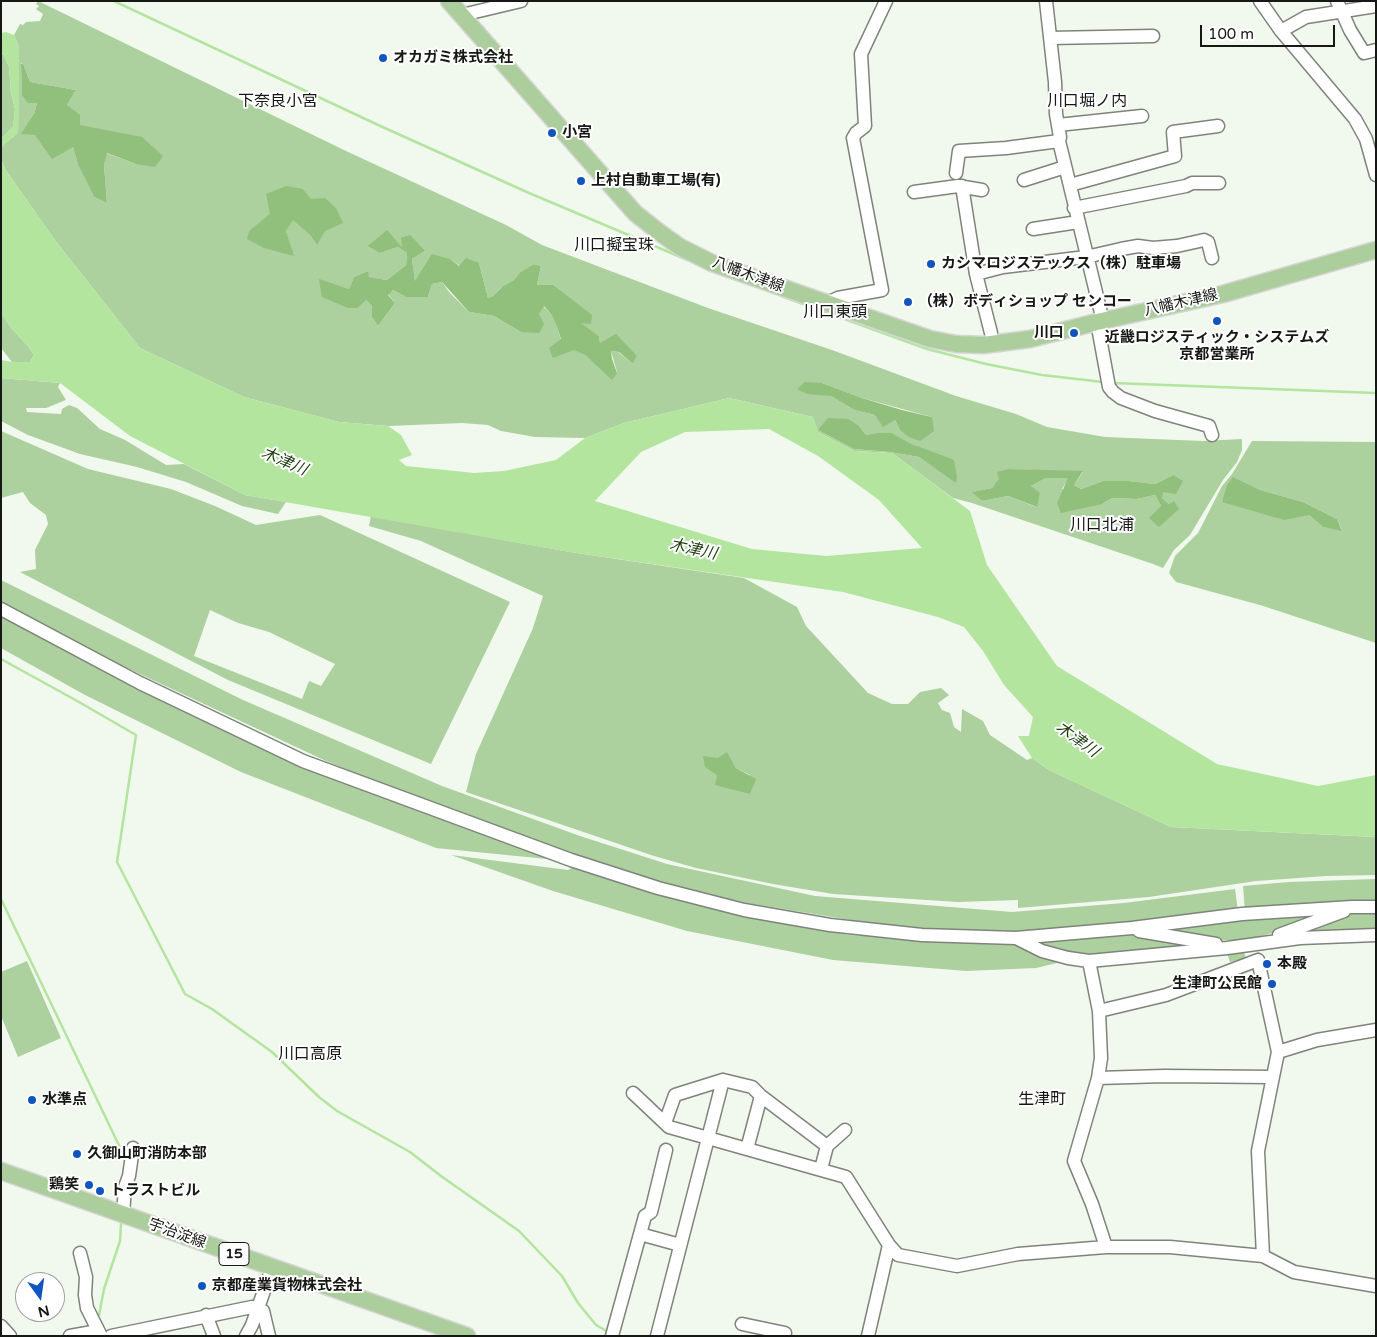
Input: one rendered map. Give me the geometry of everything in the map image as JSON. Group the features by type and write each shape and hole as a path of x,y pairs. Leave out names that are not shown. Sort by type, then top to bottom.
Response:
{"main road":[{"name":"八幡木津線","path":"449,1 635,213 680,246 712,262 930,339 956,344 984,346 1030,339 1100,321 1223,294 1376,250"},
{"name":"宇治淀線","path":"1,1172 466,1336"}],"street":[{"path":"462,15 521,1"},
{"path":"827,304 838,298 882,290 853,138 865,126 861,54 886,1"},
{"path":"1046,1 1059,141 1100,321 1109,387 1121,398 1155,411 1208,426 1212,435"},
{"path":"1260,1 1281,31 1355,119 1374,156 1376,175"},
{"path":"1281,31 1306,17 1339,6 1376,6"},
{"path":"1339,6 1364,52 1376,50"},
{"path":"1050,38 1153,36"},
{"path":"1058,125 1142,116"},
{"path":"1070,185 1176,156 1173,132 1218,126"},
{"path":"956,173 960,151 1006,148 1059,141"},
{"path":"951,150 960,186 976,274 991,333"},
{"path":"1024,180 1065,167"},
{"path":"1074,208 1186,186 1192,183 1219,183"},
{"path":"914,192 960,186 982,190"},
{"path":"1033,229 1078,222"},
{"path":"976,274 1003,267 1086,257 1138,246 1153,248 1177,246 1204,240 1208,242 1212,258"},
{"path":"1,610 140,683 303,761 588,866 658,888 744,910 830,925 922,935 1016,938 1132,928 1242,914 1376,907"},
{"path":"1132,928 1140,932 1214,944 1231,942 1245,945 1351,910 1352,907"},
{"path":"1016,938 1042,951 1089,961 1145,957 1322,936 1376,935"},
{"path":"1245,945 1248,957 1258,960"},
{"path":"1099,1011 1166,995 1258,960"},
{"path":"1258,960 1278,1052 1258,1151 1263,1256"},
{"path":"1089,961 1099,1011 1101,1058 1098,1078 1074,1161 1092,1204 1106,1247"},
{"path":"1278,1052 1317,1040 1376,1030"},
{"path":"1098,1078 1164,1076 1273,1077"},
{"path":"657,1336 723,1080"},
{"path":"664,1123 676,1095 723,1080 752,1087 761,1096 827,1146"},
{"path":"633,1093 669,1128 846,1176 889,1245 898,1255 957,1266 1018,1254 1106,1247 1170,1247 1263,1256 1294,1272 1376,1286"},
{"path":"747,1149 761,1096"},
{"path":"821,1170 827,1146 845,1130"},
{"path":"123,1214 125,1187 129,1176 133,1148"},
{"path":"616,1334 640,1234 645,1216 651,1212 666,1150"},
{"path":"640,1234 680,1244"},
{"path":"868,1336 889,1245"},
{"path":"70,1336 100,1334 87,1308 85,1295 86,1278 80,1253"},
{"path":"246,1336 272,1268"},
{"path":"111,1336 252,1307 263,1311 269,1336"},
{"path":"206,1315 214,1336"},
{"path":"742,1324 762,1332 785,1334"},
{"path":"1,1326 10,1336"}],"shaded area":[{"path":"38,1 346,151 506,225 542,245 708,308 832,350 956,396 1016,414 1047,427 1105,437 1203,441 1242,439 1242,450 1237,462 1223,480 1190,535 1174,550 1163,568 953,498 892,453 854,451 818,432 813,417 729,398 624,423 585,438 535,437 501,431 488,425 462,423 388,426 339,422 244,397 140,348 54,239 5,169 1,159 1,149 4,144 18,133 19,47 14,35 20,24 40,21 43,14 36,9 39,6 36,4","holes":["21,63 23,63 30,82 76,90 67,105 79,125 136,164 106,153 104,165 107,203 94,197 78,165 73,147 35,135 34,114 37,103 22,95","303,189 311,200 317,245 310,235 293,219 286,231 293,256 261,222","387,231 403,248 425,251 412,259 415,282 450,259 460,266 479,263 488,298 514,280 520,272 534,264 541,266 537,285 579,322 599,336 600,344 637,356 633,364 618,352 611,351 617,372 612,379 585,355 561,340 551,314 543,306 539,314 521,332 494,316 469,312 442,282 432,284 428,297 406,297 393,290 388,294 395,303 378,326 372,317 372,306 366,300 319,280 349,289 354,277 368,271 368,277 387,280 406,265 407,253 398,247 380,253","822,383 862,398 932,417 900,430 895,420 854,410 831,396","859,426 866,435 892,433 931,452 956,482 919,457 854,449 818,430","1009,469 1083,472 1074,485 1081,489 1103,481 1155,484 1173,475 1162,492 1162,498 1169,504 1161,506 1155,495 1137,499 1112,498 1102,504 1062,489 1069,478 1046,478 1031,486 1036,507 1008,496 982,501 973,492 992,488"]},
{"path":"1,54 4,55 9,67 11,93 15,109 13,127 1,139"},
{"path":"23,63 30,82 76,90 67,105 80,115 80,125 142,137 163,156 155,167 136,164 107,153 104,165 107,203 94,197 78,165 73,147 52,159 35,135 21,134 34,114 37,103 28,103 22,95 21,64"},
{"path":"286,186 303,189 311,199 325,198 336,208 343,223 325,231 317,245 310,235 293,220 286,231 294,256 264,248 247,239 249,231 270,214 266,194"},
{"path":"387,230 402,247 401,238 410,235 425,251 412,259 415,281 432,254 450,259 459,266 466,258 479,263 488,298 514,280 520,272 534,264 541,266 537,285 553,285 592,315 591,324 581,323 599,336 600,343 616,334 637,356 633,364 619,352 611,351 617,373 612,380 585,355 574,350 553,358 549,348 561,339 551,314 544,306 539,314 544,324 539,333 521,332 494,316 469,312 442,282 432,284 428,297 406,297 393,290 388,295 395,303 378,326 372,317 372,306 366,300 357,308 348,308 322,297 319,279 349,289 354,277 368,271 369,277 387,280 406,265 407,253 398,247 380,253 368,246"},
{"path":"1,313 34,355 30,362 12,362 1,348"},
{"path":"1,378 60,383 58,387 66,400 46,408 26,408 27,412 61,414 62,409 69,405 77,408 100,429 125,440 166,465 184,464 245,495 286,502 278,514 242,506 186,482 137,467 80,454 28,435 1,421"},
{"path":"805,382 822,383 862,398 932,417 934,431 920,441 909,437 900,430 895,420 883,427 875,415 854,410 831,396 807,394 797,389"},
{"path":"828,418 848,419 859,426 866,435 892,433 912,444 954,460 957,477 956,483 919,457 854,449 818,430"},
{"path":"1,431 88,469 171,489 215,506 256,525 320,515 510,602 431,764 228,680 20,572 36,569 35,550 48,524 46,515 30,503 23,492 1,498","holes":["210,610 238,623 269,632 335,664 321,686 309,681 302,699 194,656"]},
{"path":"1252,441 1376,442 1376,643 1260,605 1176,582 1169,573 1175,556 1198,533 1222,486 1232,474","holes":["1234,477 1260,490 1303,502 1337,519 1342,530 1323,527 1309,515"]},
{"path":"1009,469 1083,471 1074,485 1081,489 1103,481 1155,484 1173,475 1183,481 1176,494 1163,492 1162,498 1169,504 1174,501 1179,509 1159,527 1149,518 1161,506 1155,495 1137,499 1112,498 1102,504 1061,513 1057,503 1068,478 1046,478 1031,486 1040,493 1037,507 1008,496 982,501 972,492 992,488 999,479 997,472"},
{"path":"1233,477 1260,490 1303,502 1337,519 1342,531 1323,527 1309,515 1284,520 1222,502 1227,485"},
{"path":"371,516 570,552 744,578 797,607 806,626 868,693 892,704 908,704 920,692 941,688 949,695 938,703 942,710 950,713 954,727 961,732 962,709 983,721 990,735 1027,760 1032,758 1049,770 1171,827 1376,837 1376,875 1256,881 1149,897 1018,908 1018,900 958,902 833,894 696,868 654,856 466,792 476,754 533,628 543,596 421,541 369,526","holes":["727,753 736,768 750,775 716,785 717,775"]},
{"path":"1,580 243,700 442,786 580,836 667,864 815,896 1012,912 1124,903 1235,889 1238,911 1129,925 1016,931 917,931 741,902 664,884 575,857 436,807 326,761 48,631 1,607"},
{"path":"1,615 303,767 557,860 436,848 241,772 85,695 1,648"},
{"path":"727,752 736,768 756,779 750,794 715,785 717,775 705,767 703,756 718,758"},
{"path":"451,855 568,870 577,865 741,914 849,935 1015,943 1065,961 1036,968 966,971 833,960 687,931 553,891"},
{"path":"1376,879 1376,904 1245,912 1243,886 1289,882"},
{"path":"1359,910 1376,911 1376,932 1282,937"},
{"path":"1334,911 1249,940 1221,940 1143,931 1239,919"},
{"path":"1132,935 1211,947 1089,958 1072,955 1028,940"},
{"path":"1243,949 1246,958 1230,962 1226,950"},
{"path":"27,961 61,1038 18,1057 1,1016 1,972"}],"water":[{"path":"6,32 14,35 19,47 18,133 4,144 1,149 1,139 13,127 15,109 11,93 9,67 4,55 1,54 1,33"},
{"name":"木津川","path":"1,159 5,169 54,239 140,348 244,397 339,422 388,426 401,435 412,455 399,460 406,466 474,473 504,471 556,460 585,438 624,423 729,398 813,417 818,432 854,451 892,453 970,511 987,565 1057,666 1217,764 1318,786 1376,775 1376,837 1171,827 1049,770 1032,758 1018,736 1029,736 1033,717 1004,685 983,651 964,627 938,617 843,592 570,552 245,495 130,436 60,383 1,378 1,360 30,362 34,355 1,313","holes":["769,429 818,456 879,500 922,548 826,556 752,549 595,501 641,452 685,432"]}],"waterway":[{"path":"114,1 376,124 529,193 690,261"},
{"path":"781,296 927,349 986,364 1042,375 1103,382"},
{"path":"1113,383 1376,393"},
{"path":"1,659 136,735 117,862 185,994 212,1009 272,1052 319,1097 337,1111 410,1152 519,1231 562,1276 578,1303 596,1325 610,1333"},
{"path":"1,899 126,1160"},
{"path":"99,1315 104,1289 120,1241 121,1224"}],"place":[{"name":"オカガミ株式会社","path":"383,58"},
{"name":"小宮","path":"552,133"},
{"name":"上村自動車工場(有)","path":"581,181"},
{"name":"カシマロジステックス（株）駐車場","path":"931,264"},
{"name":"（株）ボディショップ センコー","path":"908,302"},
{"name":"近畿ロジスティック・システムズ 京都営業所","path":"1217,321"},
{"name":"川口","path":"1074,333"},
{"name":"本殿","path":"1267,964"},
{"name":"生津町公民館","path":"1272,984"},
{"name":"水準点","path":"32,1100"},
{"name":"久御山町消防本部","path":"77,1154"},
{"name":"鶏笑","path":"89,1185"},
{"name":"トラストビル","path":"100,1191"},
{"name":"京都産業貨物株式会社","path":"202,1286"}],"district":[{"name":"下奈良小宮","path":"278,102"},
{"name":"川口堀ノ内","path":"1087,102"},
{"name":"川口擬宝珠","path":"614,246"},
{"name":"川口東頭","path":"835,313"},
{"name":"川口北浦","path":"1102,526"},
{"name":"川口高原","path":"310,1055"},
{"name":"生津町","path":"1042,1100"}]}
